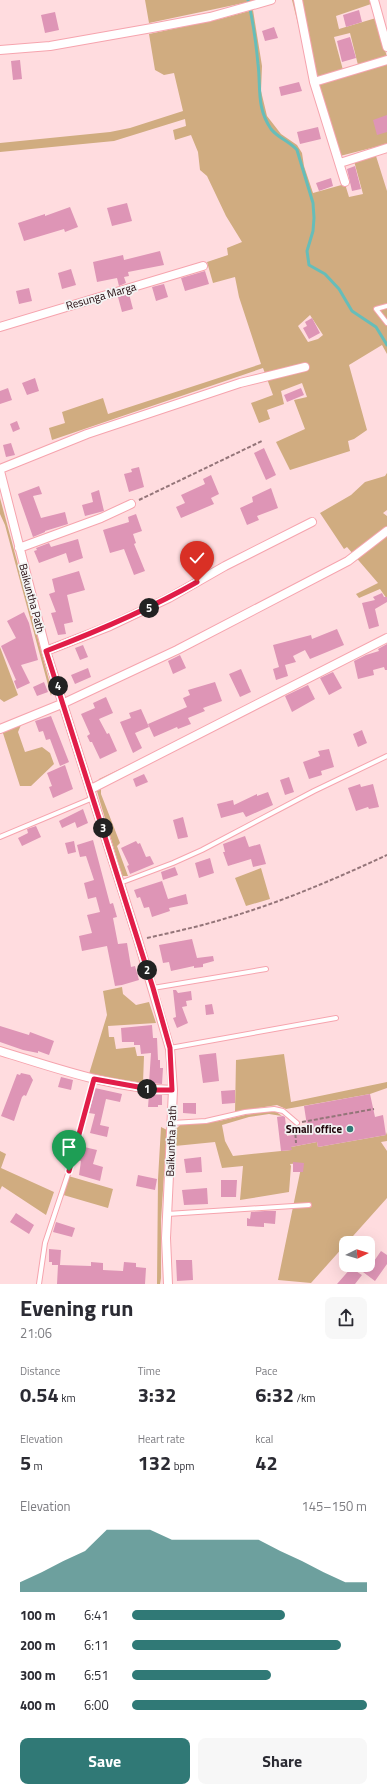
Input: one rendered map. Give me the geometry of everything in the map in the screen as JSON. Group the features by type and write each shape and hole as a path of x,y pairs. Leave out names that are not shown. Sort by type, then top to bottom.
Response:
{"street":[{"path":"0,50 50,46 210,17 271,0"},
{"path":"298,0 314,82 345,182"},
{"path":"374,0 384,27 387,47"},
{"path":"314,82 387,60"},
{"path":"340,163 387,148"},
{"name":"Resunga Marga","path":"0,328 203,266"},
{"path":"0,470 87,434 233,385 305,367"},
{"name":"Baikuntha Path","path":"0,470 2,490 46,651 94,798 170,1048 172,1123 166,1238 168,1284"},
{"path":"19,548 101,518 131,504"},
{"path":"46,651 110,626 169,598 225,566 312,522"},
{"path":"0,729 64,703 177,650 348,561 387,531"},
{"path":"91,789 387,638"},
{"path":"0,1052 94,1079 155,1090 172,1090"}],"lane":[{"path":"387,306 376,309 387,324"},
{"path":"120,883 202,850 314,790 387,756"},
{"path":"0,837 94,798"},
{"path":"153,988 266,969"},
{"path":"170,1048 336,1018"},
{"path":"39,1284 45,1243 69,1171 94,1079"},
{"path":"172,1123 206,1121 245,1112 274,1109 283,1111 296,1123"},
{"path":"168,1214 309,1205"}],"path":[{"path":"131,504 262,441"},
{"path":"138,940 227,918 271,904 329,882 387,855"},
{"path":"296,1143 294,1131 296,1123 374,1109"}],"shaded area":[{"path":"145,0 253,0 253,1 149,23"},
{"path":"292,0 370,0 371,4 336,16 339,29 376,18 387,57 358,65 350,33 334,37 343,70 315,76 310,72"},
{"path":"253,10 262,66 261,91 267,116 281,134 297,145 302,153 304,166 313,193 345,184 349,197 363,194 354,161 376,156 387,191 387,354 382,345 349,365 367,430 354,439 348,441 350,451 290,470 276,442 305,429 294,400 307,397 302,383 281,391 284,404 267,410 270,419 259,423 251,403 273,395 263,368 52,440 49,428 65,423 62,412 103,398 108,414 261,364 239,297 235,277 213,283 207,262 228,255 227,248 242,242 226,216 207,176 200,170 198,152 191,135 175,140 173,130 186,126 185,119 114,141 0,152 0,143 110,132 130,128 183,111 174,73 164,75 155,70 149,34 220,19","holes":["310,315 323,335 318,339 308,342 298,326"]},
{"path":"387,64 387,144 340,156 318,84"},
{"path":"387,473 387,510 383,513 387,516 387,599 380,589 359,598 356,594 378,583 347,547 344,549 320,513 351,495 365,482 385,476"},
{"path":"0,498 52,691 51,696 5,525 0,514"},
{"path":"0,647 18,695 4,702 0,699"},
{"path":"20,720 21,725 18,732 25,752 42,747 50,753 54,764 31,786 20,786 1,727"},
{"path":"141,759 101,786 101,794 120,843 117,846 128,876 122,876 96,788 99,779"},
{"path":"261,868 270,899 246,906 235,878"},
{"path":"122,987 123,994 136,1005 149,1002 156,1023 108,1026 109,1037 114,1037 116,1049 135,1047 137,1056 144,1056 143,1083 89,1074 107,1015 103,991"},
{"path":"284,1054 291,1102 387,1082 387,1088 370,1094 286,1109 277,1105 235,1112 236,1060"},
{"path":"275,1111 282,1116 269,1114 249,1117 222,1125 225,1141 233,1156 291,1150 291,1147 317,1142 318,1147 386,1135 387,1132 387,1141 381,1142 387,1151 387,1198 353,1236 339,1236 339,1252 311,1283 278,1280 302,1163 290,1164 289,1192 240,1200 243,1166 222,1168 215,1142 175,1146 175,1130 180,1125 219,1121 245,1115"},
{"path":"161,1127 167,1130 161,1220 161,1278 160,1284 157,1284 158,1179"},
{"path":"0,1151 6,1154 1,1168 54,1192 46,1215 2,1186 0,1190"},
{"path":"65,1175 113,1189 108,1208 60,1194"}],"building":[{"path":"359,10 362,22 346,27 343,15"},
{"path":"55,12 59,30 45,33 41,15"},
{"path":"274,27 278,38 265,41 262,31"},
{"path":"350,37 356,58 342,62 337,41"},
{"path":"20,60 22,79 13,80 11,61"},
{"path":"299,82 302,91 281,96 279,87"},
{"path":"387,115 387,132 377,135 373,120"},
{"path":"318,127 321,139 300,144 297,132"},
{"path":"355,166 361,189 352,191 347,169"},
{"path":"331,178 333,186 319,191 316,183"},
{"path":"127,203 132,221 112,226 107,208"},
{"path":"70,207 78,227 65,232 64,229 24,241 18,223 45,214 45,216"},
{"path":"160,251 164,265 128,272 129,276 124,277 126,283 119,286 117,278 97,282 93,262 123,255 124,260"},
{"path":"71,269 76,285 62,289 58,273"},
{"path":"205,271 209,284 185,291 181,278"},
{"path":"164,284 168,297 156,301 152,287"},
{"path":"29,288 32,301 19,304 16,291"},
{"path":"129,294 133,309 122,312 118,297"},
{"path":"312,318 320,333 309,339 303,328 307,326 305,322"},
{"path":"35,378 39,391 27,395 22,383"},
{"path":"8,388 12,400 0,404 0,391"},
{"path":"301,388 304,395 287,402 284,395"},
{"path":"17,421 20,429 13,432 10,424"},
{"path":"11,443 15,455 6,457 3,445"},
{"path":"264,448 276,475 266,480 254,453"},
{"path":"139,467 144,487 129,492 124,474 132,472 131,469"},
{"path":"211,475 219,494 211,498 214,504 181,518 176,507 185,503 181,495 205,484 203,479"},
{"path":"39,486 42,494 33,496 41,518 65,512 68,524 45,531 33,537 18,494"},
{"path":"271,488 278,508 257,516 259,520 247,525 240,508 253,502 252,497"},
{"path":"99,490 104,511 85,516 82,505 93,502 91,493"},
{"path":"136,514 142,531 133,534 136,543 134,544 145,571 134,575 124,549 110,553 103,530 129,522 128,517"},
{"path":"78,539 83,558 69,563 66,553 39,563 34,551 37,550 36,548 49,543 51,547"},
{"path":"79,571 85,590 67,595 73,622 64,624 66,634 58,635 51,613 56,612 49,594 55,592 52,579"},
{"path":"382,593 384,597 387,597 387,602 375,609 379,626 369,629 362,603 375,600 373,597"},
{"path":"24,612 29,623 38,660 21,665 30,683 17,689 14,681 16,680 1,646 16,638 7,621"},
{"path":"337,629 344,645 310,659 305,650 293,656 296,662 285,665 288,676 276,680 273,669 279,667 273,645 311,635 312,639"},
{"path":"387,644 387,670 385,670 384,667 373,670 374,675 358,679 354,661 379,651 378,649"},
{"path":"83,645 88,657 80,660 75,648"},
{"path":"180,655 186,668 173,674 168,661"},
{"path":"88,668 91,677 75,684 71,675"},
{"path":"241,669 251,692 240,697 229,674"},
{"path":"333,672 342,688 329,695 320,678"},
{"path":"44,682 48,692 37,696 33,687"},
{"path":"215,682 222,701 203,708 205,711 188,718 191,724 178,729 177,727 154,737 148,724 187,707 183,698 190,695 188,690"},
{"path":"308,685 315,699 292,712 285,696"},
{"path":"106,697 113,713 99,719 107,734 109,733 117,751 100,759 92,742 90,742 87,736 90,734 81,714 95,708 93,703"},
{"path":"141,709 149,727 135,733 142,748 133,753 120,722 131,718 129,713"},
{"path":"51,716 69,762 60,766 50,739 46,740 43,731 39,732 35,721"},
{"path":"362,730 367,743 358,747 353,734"},
{"path":"329,749 334,767 321,771 322,775 309,779 303,762 320,756 318,751"},
{"path":"65,765 73,789 53,798 49,787 52,786 47,773"},
{"path":"144,774 148,782 136,787 133,779"},
{"path":"289,777 294,792 285,795 280,780"},
{"path":"360,784 361,787 373,784 379,807 369,809 368,807 356,811 348,788"},
{"path":"268,792 273,805 246,817 243,812 221,818 217,804 233,800 234,805 257,794 257,796"},
{"path":"83,809 88,823 77,828 75,822 62,828 59,821"},
{"path":"183,817 188,837 178,839 173,820"},
{"path":"36,826 41,837 22,846 18,838 28,833 27,829"},
{"path":"245,836 249,847 260,844 266,864 253,867 251,859 228,866 223,852 225,852 223,844"},
{"path":"93,840 110,904 113,903 117,917 113,918 118,944 127,943 131,967 135,966 139,980 122,985 115,986 107,946 82,951 79,936 92,933 87,915 100,912 96,897 88,899 84,883 94,880 86,856 80,857 77,845"},
{"path":"74,841 76,852 68,854 65,843"},
{"path":"136,841 138,844 140,843 146,857 150,856 154,864 130,874 127,866 129,865 121,848"},
{"path":"210,858 214,873 199,878 195,863"},
{"path":"175,867 178,875 163,880 161,872"},
{"path":"162,881 168,899 186,894 188,904 169,908 170,911 152,917 149,907 144,908 140,897 137,898 134,890"},
{"path":"192,939 197,958 213,956 214,961 203,964 203,967 194,968 194,966 171,971 169,962 163,963 159,945"},
{"path":"173,990 176,990 178,993 191,991 192,1000 186,1001 187,1006 182,1007 188,1023 177,1028 173,1018 176,1017"},
{"path":"212,1004 214,1014 206,1015 205,1005"},
{"path":"152,1025 153,1038 157,1038 160,1068 163,1068 162,1084 149,1083 151,1053 141,1054 140,1045 134,1045 134,1042 122,1042 121,1028"},
{"path":"0,1026 29,1035 30,1032 54,1041 49,1055 38,1051 38,1053 23,1050 0,1042"},
{"path":"216,1053 219,1081 203,1083 199,1055"},
{"path":"21,1073 30,1075 33,1080 26,1096 24,1095 22,1097 14,1121 1,1116 17,1074 20,1075"},
{"path":"61,1077 73,1080 71,1090 58,1087"},
{"path":"95,1088 122,1094 120,1102 106,1099 100,1125 109,1127 107,1137 90,1133 95,1114 89,1113"},
{"path":"235,1090 235,1103 222,1104 221,1091"},
{"path":"149,1094 162,1095 162,1105 158,1105 158,1107 148,1107"},
{"path":"370,1094 375,1117 383,1115 386,1135 318,1147 317,1142 291,1147 292,1150 281,1151 277,1117 285,1117 287,1136 308,1132 304,1106"},
{"path":"183,1103 196,1103 196,1114 183,1113"},
{"path":"80,1146 97,1150 93,1164 103,1167 100,1181 79,1175 81,1161 77,1160"},
{"path":"201,1157 202,1172 186,1173 184,1159"},
{"path":"293,1162 304,1163 303,1172 293,1172"},
{"path":"138,1175 157,1179 155,1190 136,1186"},
{"path":"221,1180 237,1180 236,1197 221,1197"},
{"path":"207,1188 208,1204 184,1205 182,1190"},
{"path":"276,1211 275,1224 264,1223 264,1227 247,1226 247,1218 250,1219 251,1212"},
{"path":"16,1213 34,1225 29,1234 10,1222"},
{"path":"56,1222 75,1228 72,1237 53,1232"},
{"path":"49,1249 61,1250 60,1265 91,1266 91,1262 103,1263 103,1270 123,1271 124,1262 136,1263 136,1267 146,1268 145,1284 57,1284 58,1265 52,1265 52,1262 49,1262"},
{"path":"381,1251 387,1255 387,1264 375,1281 363,1272 375,1272 375,1260"},
{"path":"176,1260 192,1260 193,1280 177,1281"},
{"path":"348,1272 357,1272 362,1275 355,1284 337,1284"}],"waterway":[{"path":"248,0 255,40 260,97 263,113 271,129 297,150 313,203 313,231 307,251 309,265 325,274 339,289 352,311 376,327 387,345"}],"place":[{"name":"Small office","path":"350,1129"}],"route":[{"path":"69,1171 94,1079 155,1090 172,1090 172,1063 170,1048 153,988 64,703 46,651 110,626 169,598 197,582"}]}
